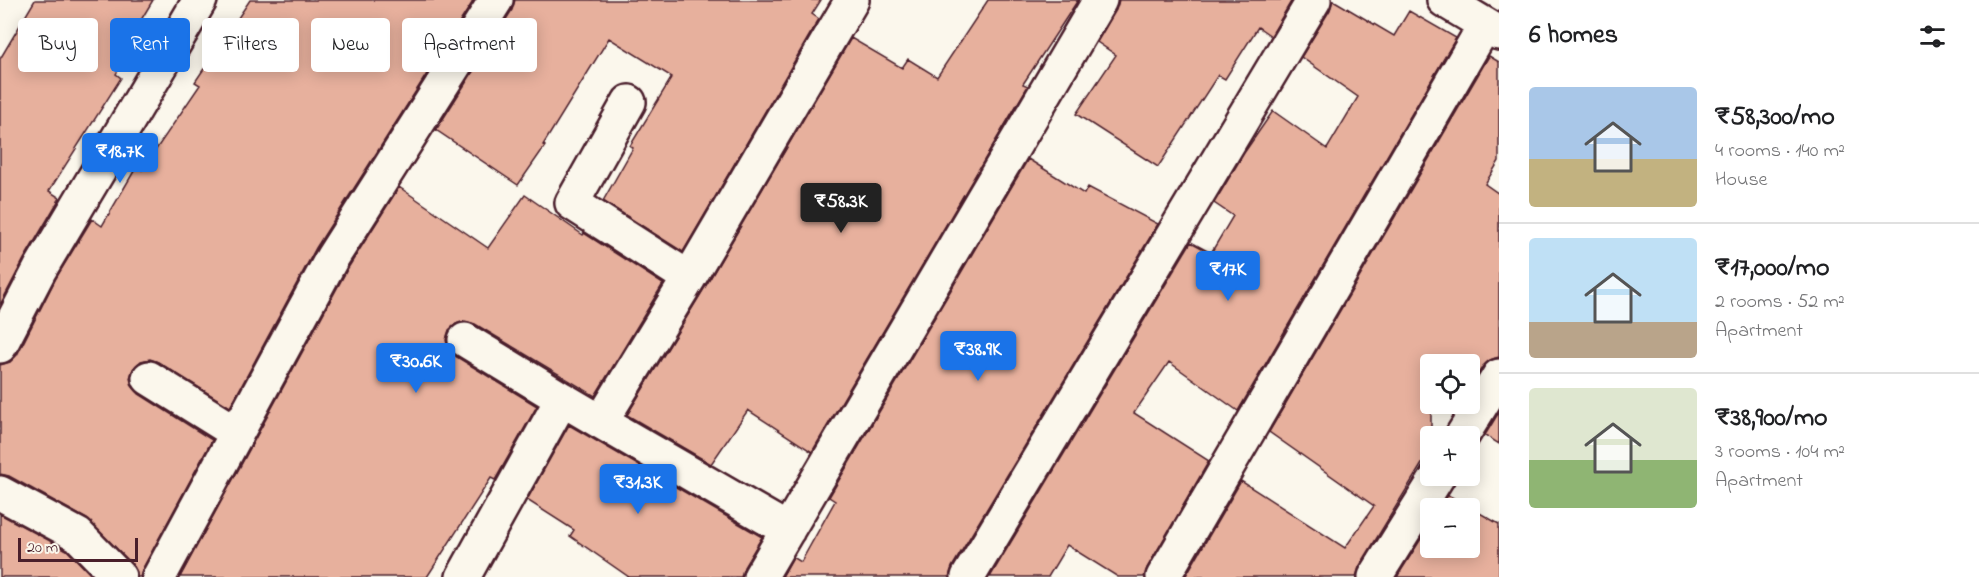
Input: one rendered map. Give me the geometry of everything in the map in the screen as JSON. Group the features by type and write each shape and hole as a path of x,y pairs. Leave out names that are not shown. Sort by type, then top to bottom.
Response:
{"street":[{"path":"0,346 40,269 200,0"},
{"path":"159,577 332,258 496,0"},
{"path":"602,422 852,0"},
{"path":"760,577 977,205 1100,0"},
{"path":"968,577 1314,0"},
{"path":"1163,577 1492,29 1444,0"},
{"path":"629,102 572,202 689,278"},
{"path":"465,340 788,530"},
{"path":"1468,426 1499,376"},
{"path":"149,378 237,433"},
{"path":"463,577 562,399"},
{"path":"1375,577 1432,486"},
{"path":"0,493 78,535 119,577"}],"building":[{"path":"35,0 153,0 142,18 110,18 110,72 117,72 116,74 121,78 49,191 60,198 0,305 0,59 18,29 18,72 98,72 98,18 24,18"},
{"path":"250,0 474,0 463,18 402,18 402,72 428,72 316,248 230,407 158,362 150,359 141,361 133,369 130,378 132,386 139,394 212,440 140,577 137,577 132,564 87,519 9,476 0,474 0,365 10,362 17,355 56,278 92,219 102,226 137,166 142,170 200,85 195,82 202,72 299,72 299,18 238,18"},
{"path":"515,0 821,0 812,14 819,19 683,252 603,201 633,148 630,146 672,77 609,38 543,145 545,146 518,185 436,130 473,72 537,72 537,18 507,18"},
{"path":"988,0 1078,0 1023,84 1028,86 812,452 748,410 711,464 627,415 851,38 902,68 908,59 937,77"},
{"path":"1119,0 1292,0 1271,36 1258,27 1225,79 1218,75 1158,167 1076,114 1116,55 1097,42 1116,10"},
{"path":"1333,0 1394,36 1409,11 1456,38 1238,411 1169,362 1134,413 1209,461 1144,577 1118,577 1067,545 1048,577 990,577 1191,242 1211,253 1233,216 1214,203 1273,111 1327,149 1358,97 1301,57 1330,10"},
{"path":"1489,56 1499,62 1499,161 1485,184 1499,194 1499,357 1490,360 1480,371 1480,354 1420,354 1420,414 1431,414 1431,426 1420,426 1420,467 1359,567 1356,577 1185,577 1241,481 1345,548 1374,506 1269,432"},
{"path":"1028,159 1084,194 1088,187 1158,224 952,567 949,577 782,577 793,557 801,562 835,501 829,497"},
{"path":"399,187 488,248 525,195 583,235 584,233 663,284 595,396 475,324 465,321 449,330 446,340 448,348 455,356 537,406 495,480 491,478 427,577 180,577 348,268"},
{"path":"1499,412 1499,444 1485,435"},
{"path":"569,425 762,537 744,567 741,577 629,577 570,536 574,530 527,500"},
{"path":"1480,513 1499,524 1499,577 1397,577 1420,540 1420,558 1480,558"},
{"path":"0,514 67,550 93,577 0,577"}]}
